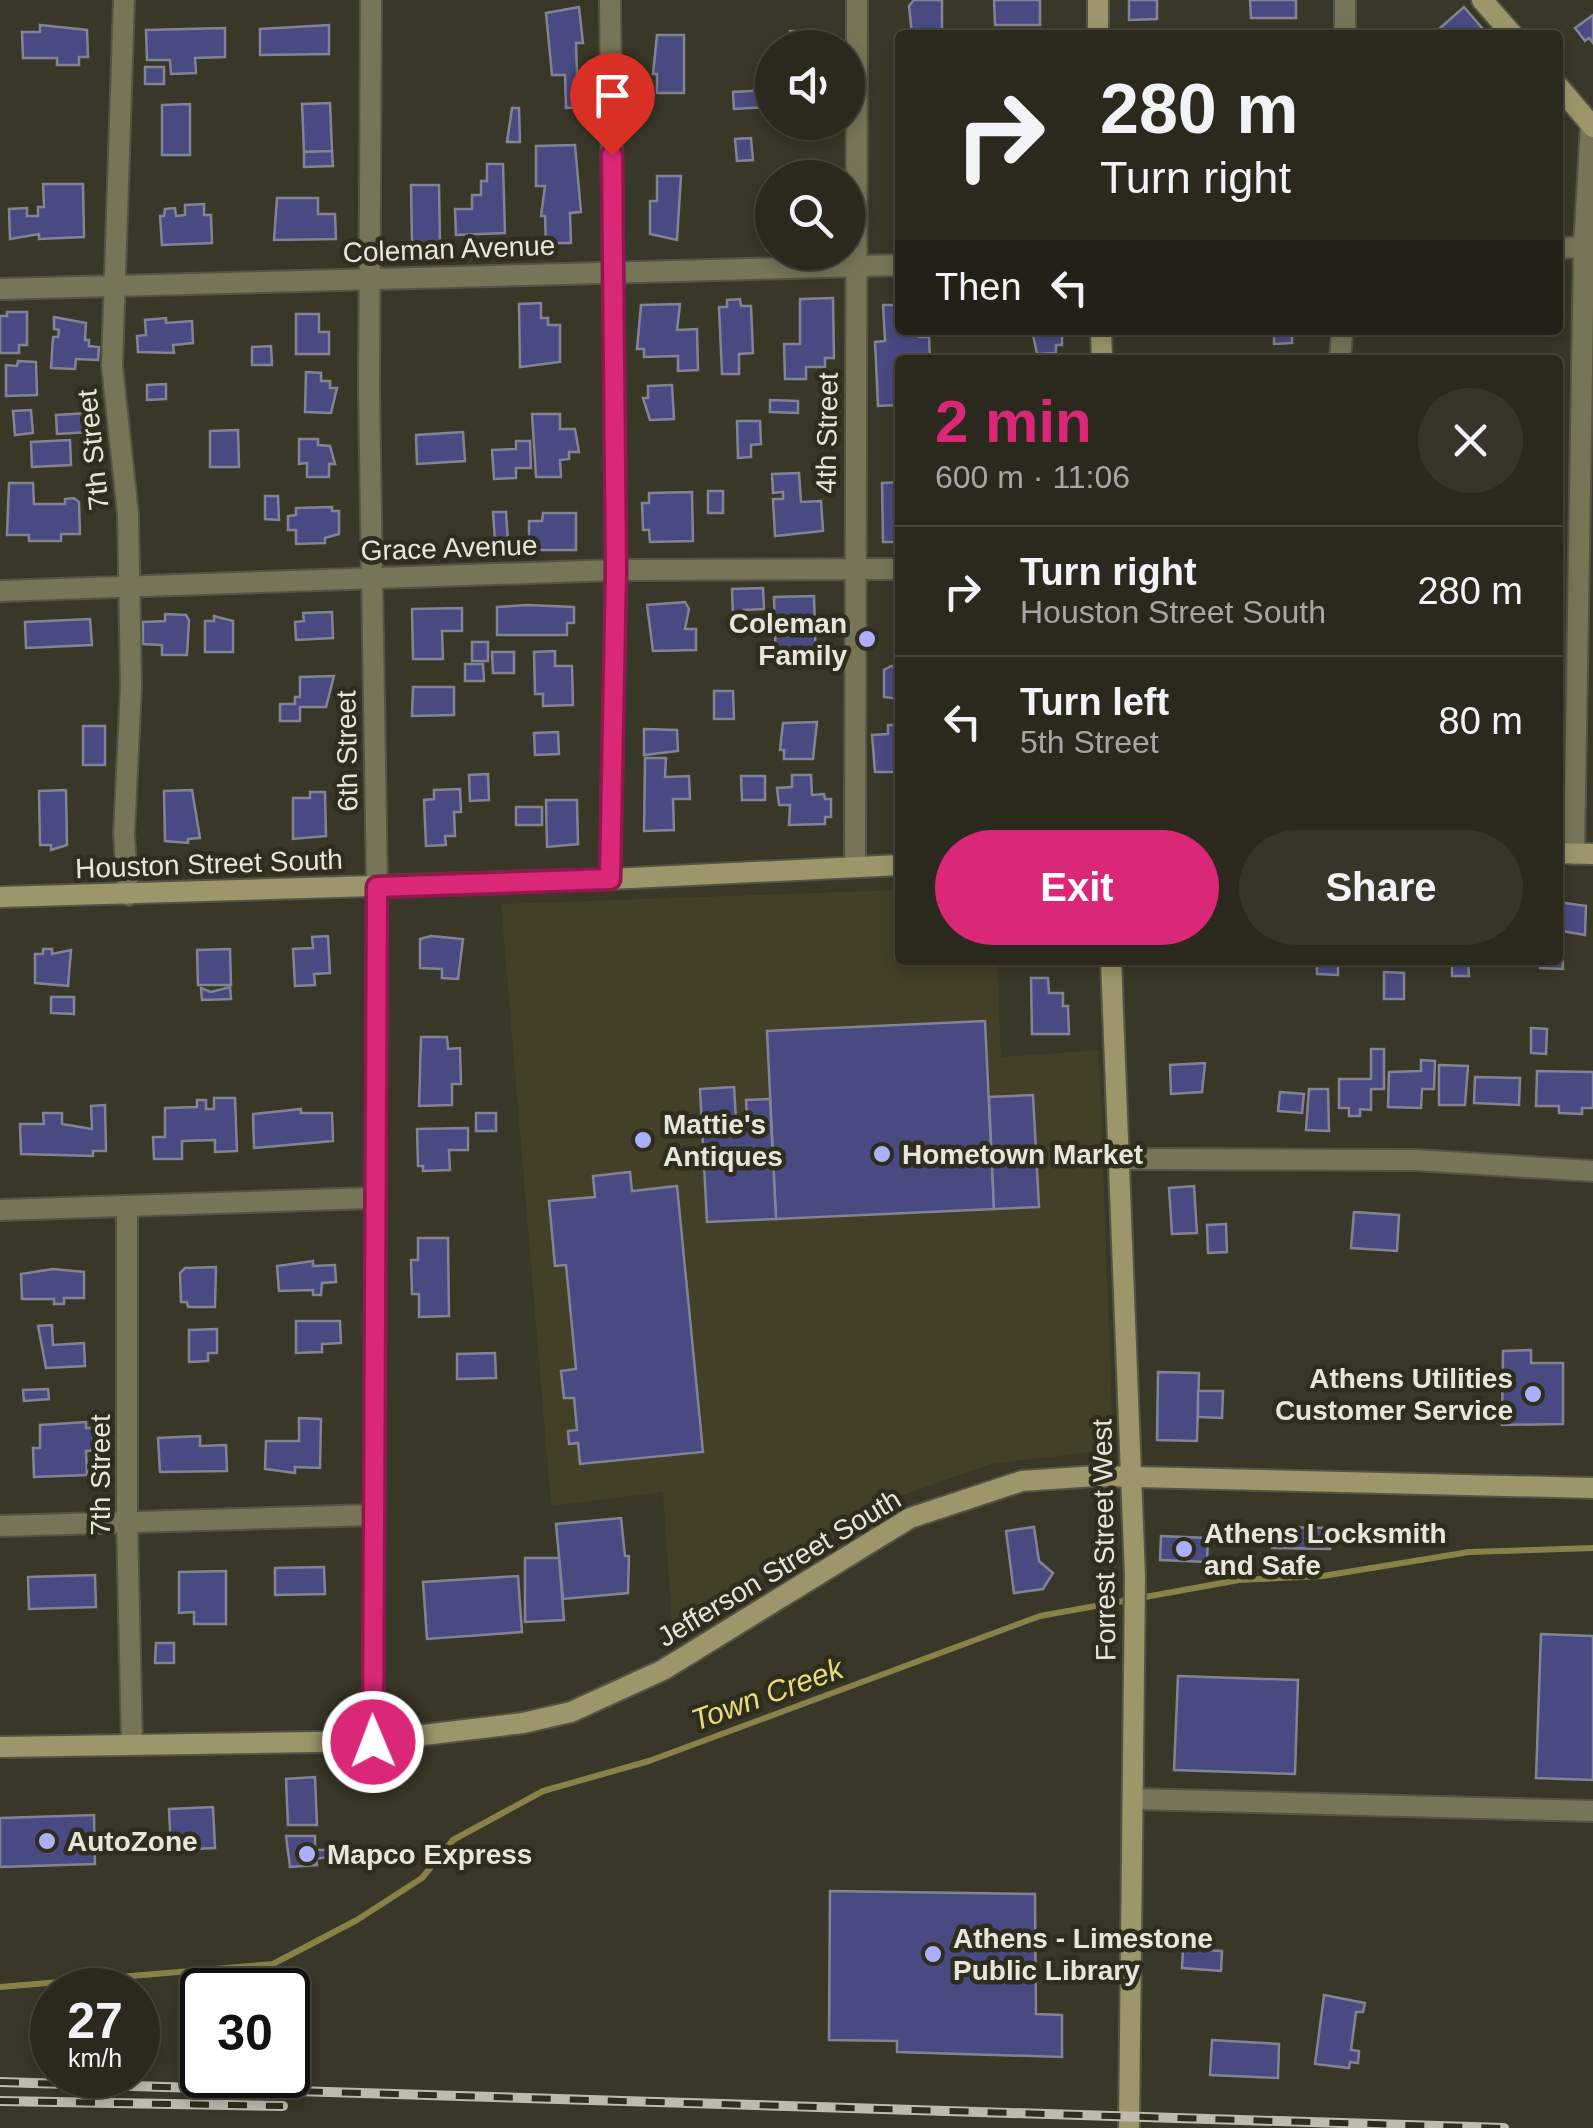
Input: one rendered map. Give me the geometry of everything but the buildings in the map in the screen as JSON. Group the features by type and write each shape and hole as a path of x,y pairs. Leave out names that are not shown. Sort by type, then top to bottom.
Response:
{"main road":[{"path":"1098,0 1098,30"},
{"path":"1482,0 1509,30"},
{"path":"1563,92 1592,126"},
{"name":"Houston Street South","path":"0,896 610,879 895,865"},
{"name":"Forrest Street West","path":"1112,965 1135,1577 1136,1799 1129,2123"},
{"name":"Jefferson Street South","path":"0,1747 373,1742 523,1723 571,1712 662,1670 910,1518 1022,1481 1132,1476 1593,1488"}],"street":[{"name":"7th Street","path":"124,0 118,286 112,366 128,514 131,687 124,834 128,895"},
{"name":"6th Street","path":"371,0 371,578 377,887 372,1198 373,1742"},
{"path":"610,0 616,570 610,879"},
{"name":"4th Street","path":"857,0 858,160"},
{"path":"1344,0 1345,30"},
{"path":"1575,854 1592,126"},
{"path":"1563,248 1588,247"},
{"name":"Coleman Avenue","path":"865,266 895,265"},
{"name":"Coleman Avenue","path":"0,289 755,269"},
{"name":"4th Street","path":"856,867 853,571 858,270"},
{"path":"1563,548 1582,548"},
{"name":"Grace Avenue","path":"0,592 616,570 895,569"},
{"path":"1120,1159 1415,1160 1593,1171"},
{"path":"0,1210 372,1198"},
{"name":"7th Street","path":"128,1206 126,1523 132,1744"},
{"path":"0,1526 373,1515"},
{"path":"1136,1799 1593,1811"}],"shaded area":[{"path":"895,890 895,965 997,965 1001,1057 1099,1050 1113,1442 1107,1450 991,1464 877,1504 673,1637 663,1492 551,1506 501,904"}],"waterway":[{"name":"Town Creek","path":"0,1987 273,1964 357,1920 422,1878 453,1840 543,1791 649,1761 1040,1616 1239,1580 1323,1576 1469,1552 1593,1548"}],"railway":[{"path":"0,2082 1504,2128"},
{"path":"0,2101 283,2106"}],"place":[{"name":"Coleman Family","path":"867,639"},
{"name":"Mattie's Antiques","path":"643,1140"},
{"name":"Hometown Market","path":"882,1154"},
{"name":"Athens Utilities Customer Service","path":"1533,1394"},
{"name":"Athens Locksmith and Safe","path":"1184,1549"},
{"name":"AutoZone","path":"47,1841"},
{"name":"Mapco Express","path":"307,1854"},
{"name":"Athens - Limestone Public Library","path":"933,1954"}],"route":[{"path":"373,1742 372,1198 377,887 610,879 616,570 612,155"}]}
